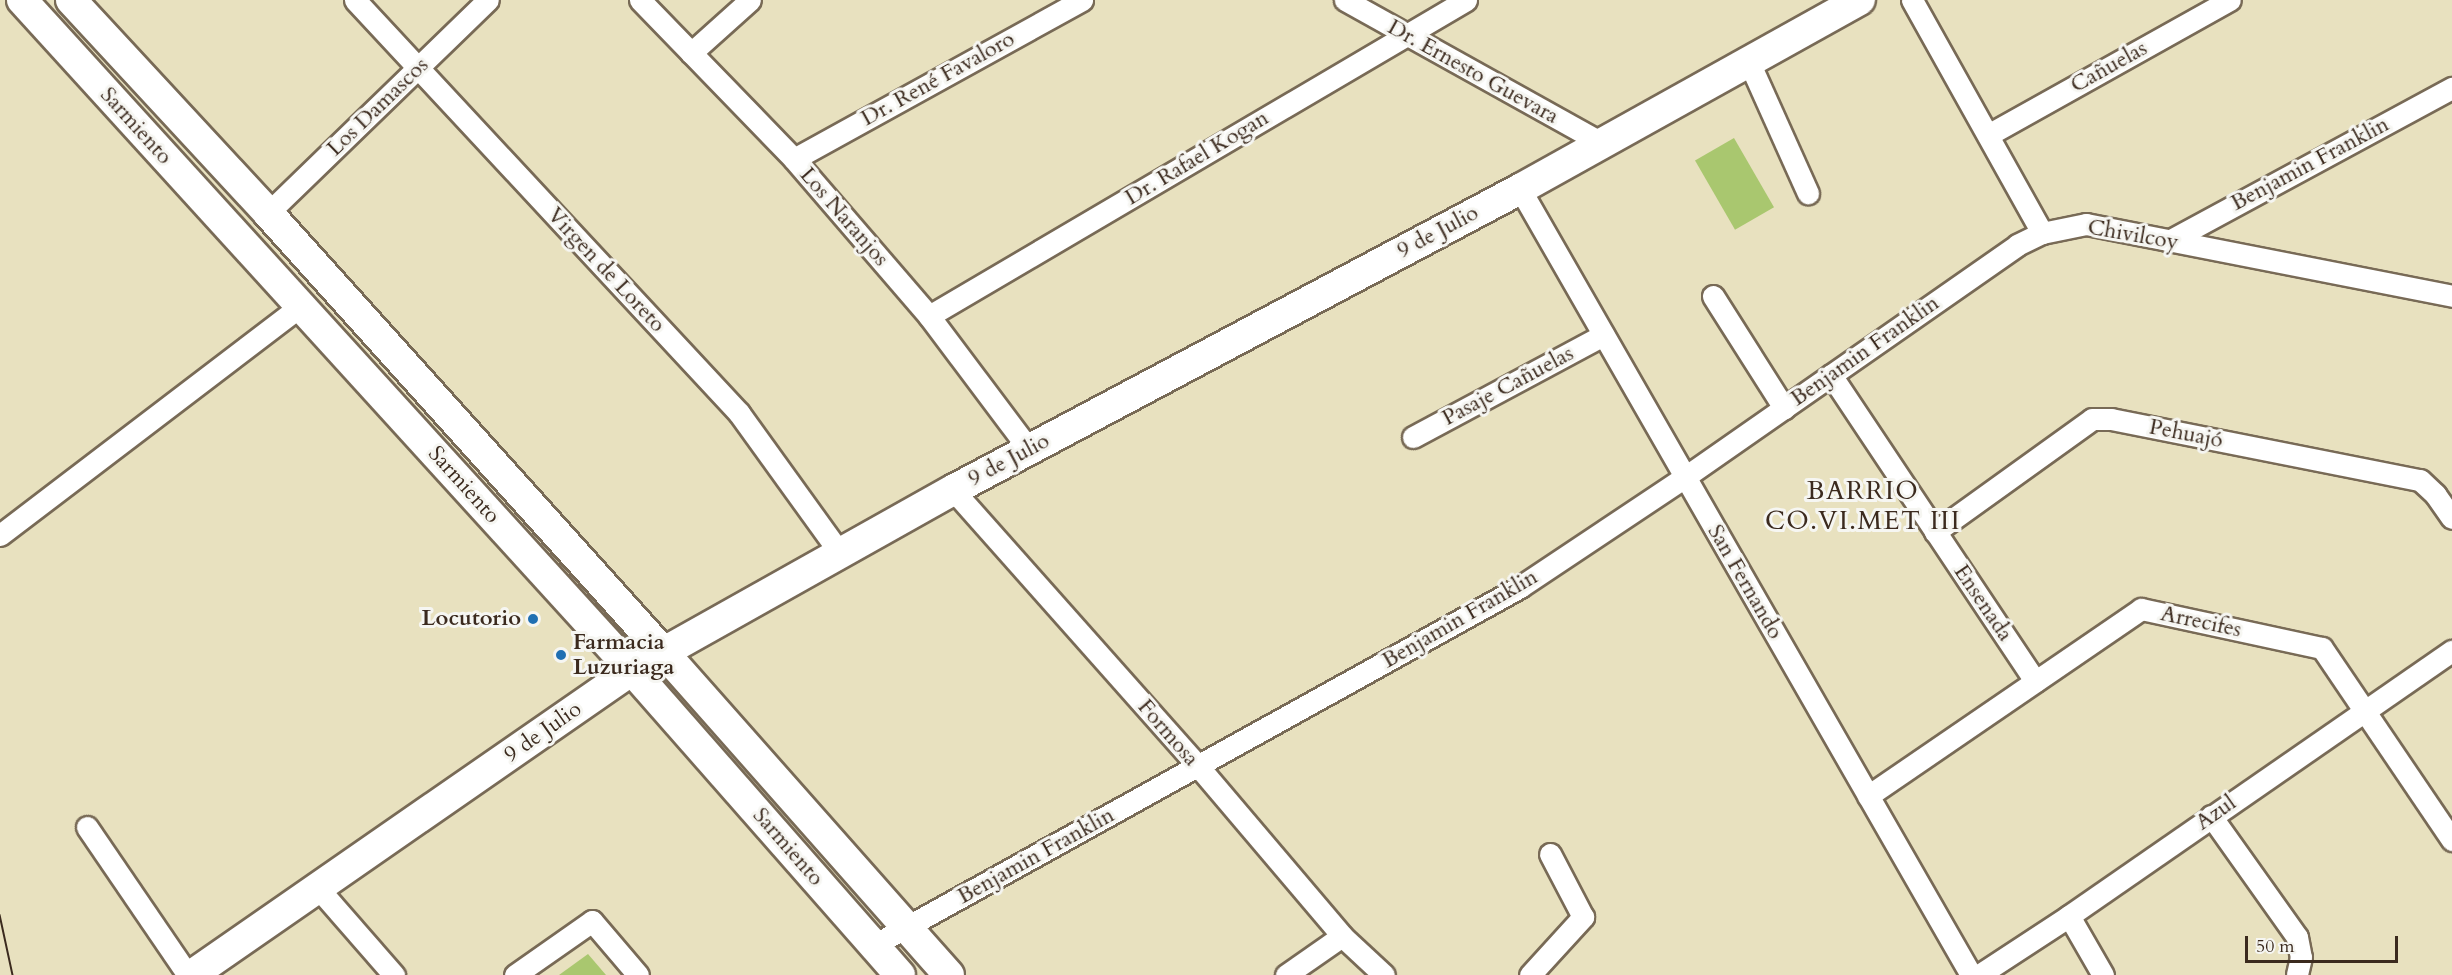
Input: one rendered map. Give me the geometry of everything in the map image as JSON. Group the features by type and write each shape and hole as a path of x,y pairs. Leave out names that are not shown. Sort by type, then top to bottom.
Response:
{"main road":[{"name":"Sarmiento","path":"22,0 632,670 900,975"},
{"name":"Sarmiento","path":"71,0 268,213 663,652 949,975"},
{"name":"9 de Julio","path":"190,975 632,670 953,490 1520,189 1860,0"}],"street":[{"name":"Virgen de Loreto","path":"356,0 740,413 840,553"},
{"name":"Los Damascos","path":"268,213 488,0"},
{"name":"Los Naranjos","path":"640,0 794,159 929,316 1029,449"},
{"path":"691,53 750,0"},
{"name":"Dr. René Favaloro","path":"794,159 1082,0"},
{"name":"Dr. Ernesto Guevara","path":"1345,0 1404,35 1602,143"},
{"name":"Dr. Rafael Kogan","path":"929,316 1466,0"},
{"path":"1912,0 2042,234"},
{"name":"Cañuelas","path":"1988,135 2230,0"},
{"path":"1749,62 1808,193"},
{"name":"Benjamin Franklin","path":"2169,241 2452,88"},
{"name":"San Fernando","path":"1520,189 1971,975"},
{"name":"Chivilcoy","path":"2017,245 2042,234 2086,224 2452,296"},
{"name":"Benjamin Franklin","path":"874,945 1520,587 1685,477 2017,245"},
{"path":"1713,296 1784,408"},
{"path":"0,535 301,306"},
{"name":"Pasaje Cañuelas","path":"1413,437 1603,335"},
{"name":"Ensenada","path":"1831,375 2036,681"},
{"name":"Pehuajó","path":"1935,532 2092,419 2111,419 2420,480 2435,494 2452,518"},
{"name":"Formosa","path":"953,490 1198,766 1342,936 1384,975"},
{"name":"Arrecifes","path":"1868,796 2141,609 2322,648 2452,840"},
{"name":"Azul","path":"1979,975 2069,916 2452,651"},
{"path":"2211,816 2297,938 2301,957 2297,975"},
{"path":"87,826 190,975"},
{"path":"1530,975 1583,916 1550,854"},
{"path":"318,888 394,975"},
{"path":"2069,916 2103,975"},
{"path":"515,975 592,921 638,975"},
{"path":"1286,975 1342,936"}],"green space":[{"path":"1734,138 1774,207 1735,230 1695,160"},
{"path":"588,954 606,975 559,975"}],"tram line":[{"path":"0,915 13,975"}],"place":[{"name":"Locutorio","path":"533,619"},
{"name":"Farmacia Luzuriaga","path":"561,655"}],"district":[{"name":"BARRIO CO.VI.MET III","path":"1863,506"}]}
